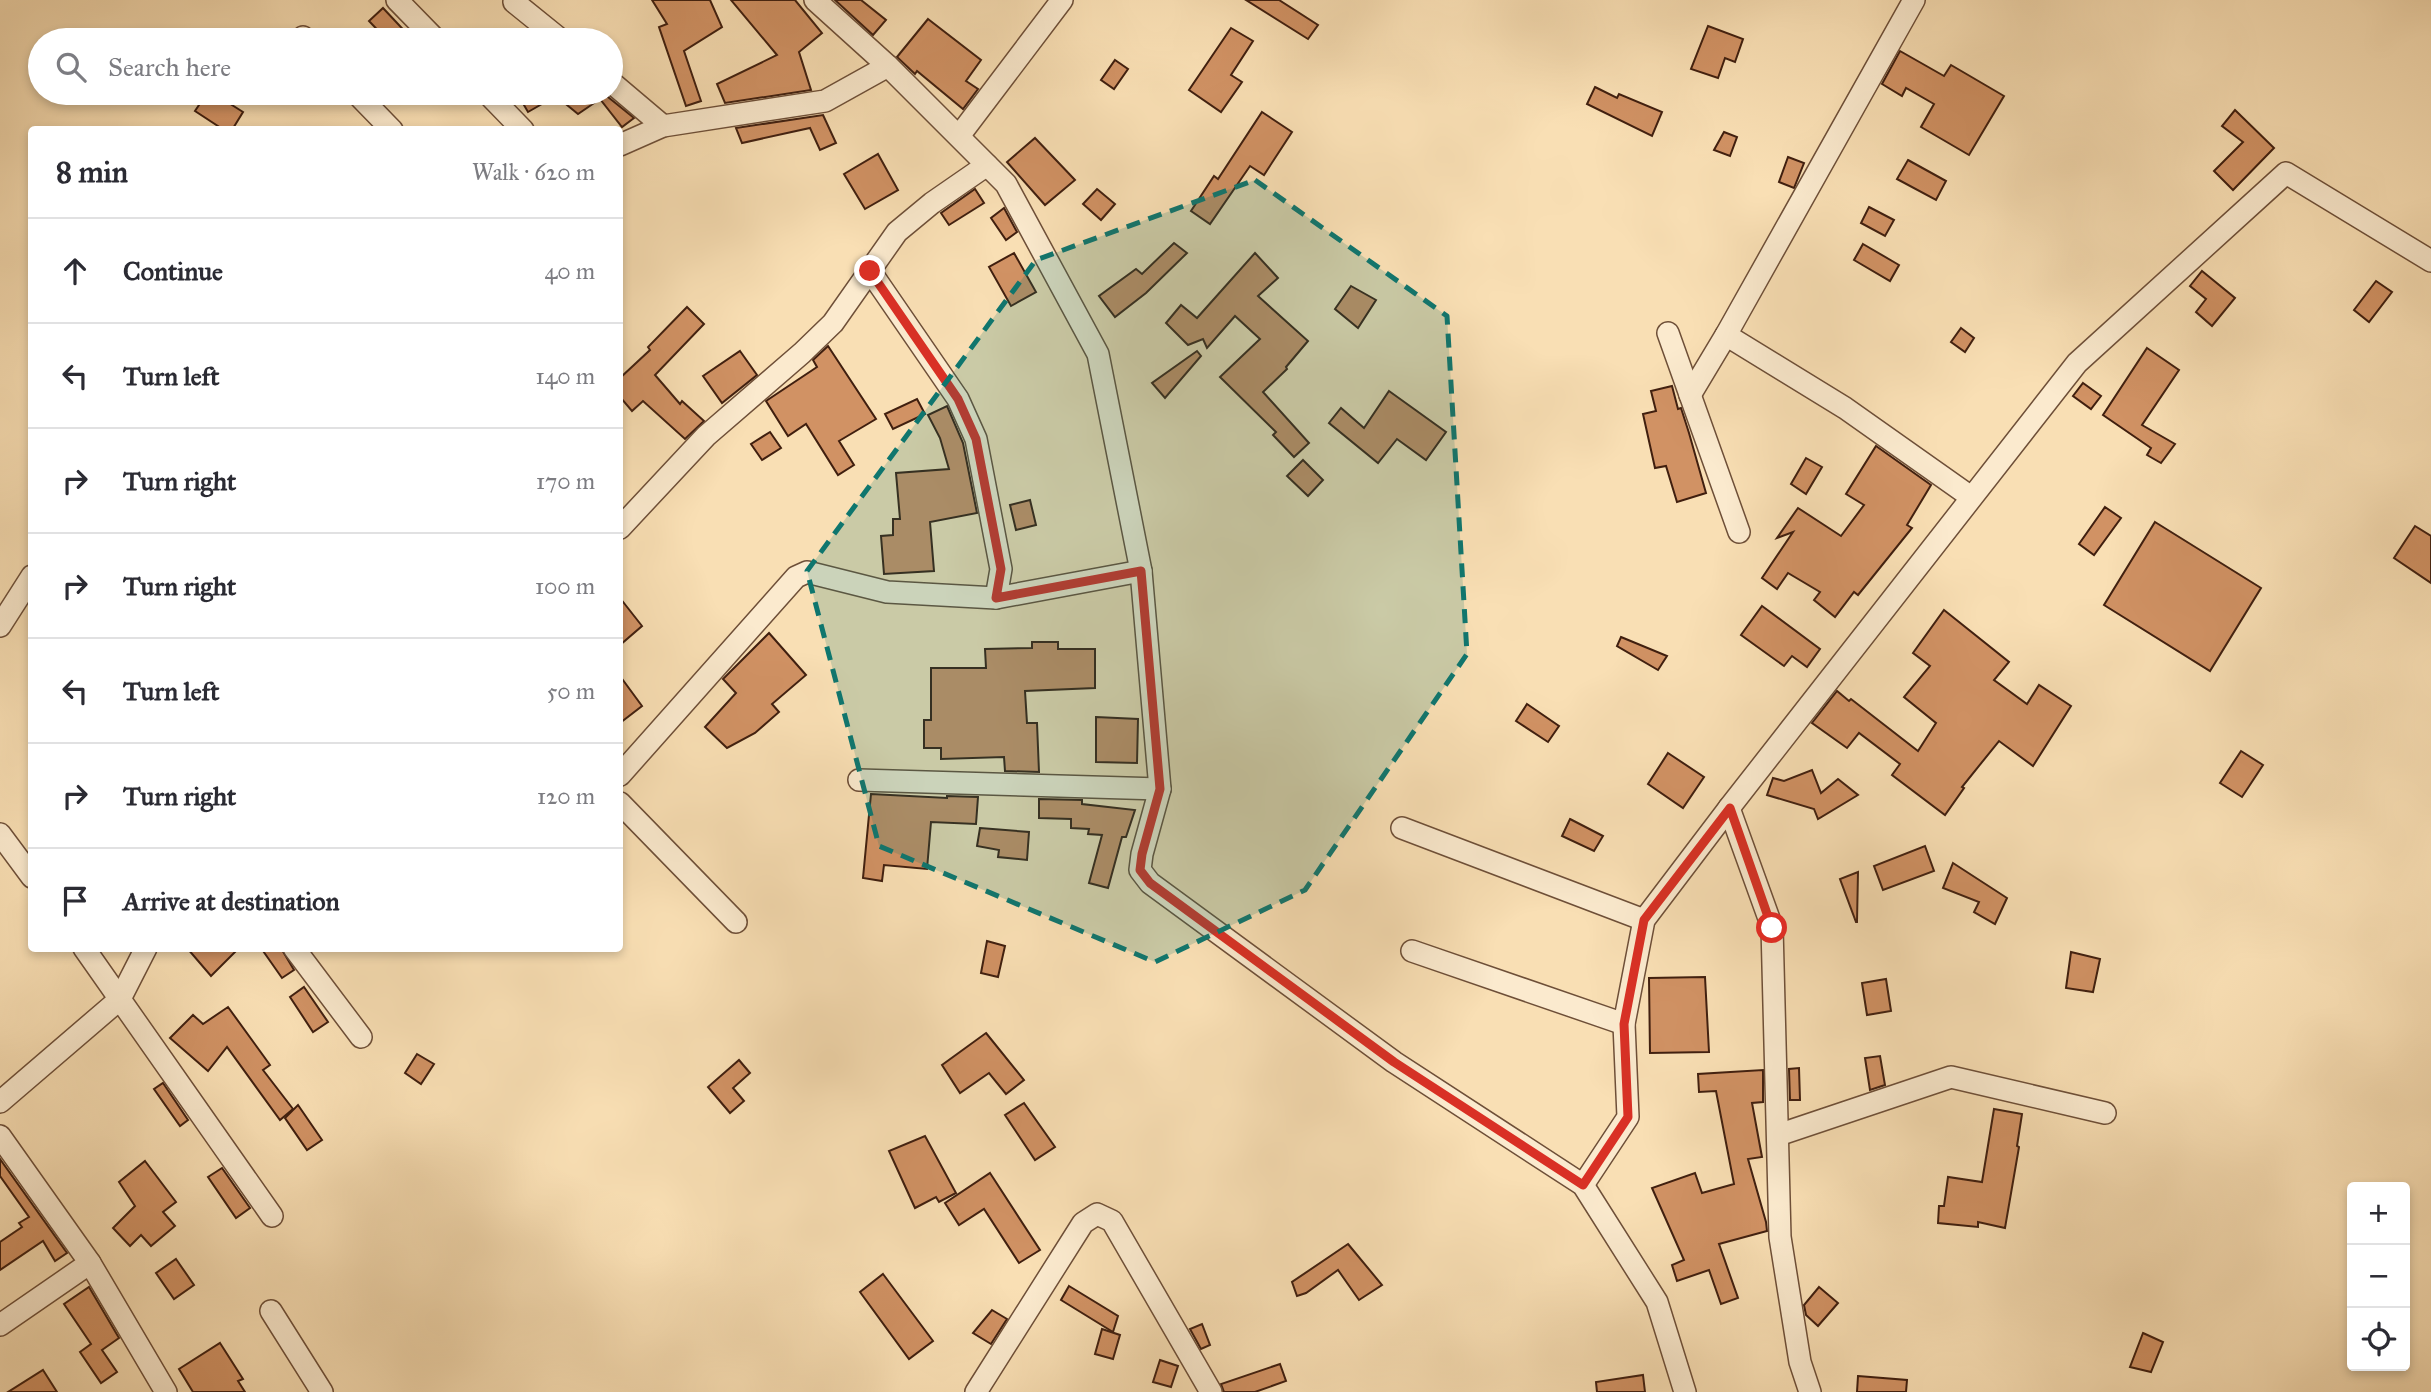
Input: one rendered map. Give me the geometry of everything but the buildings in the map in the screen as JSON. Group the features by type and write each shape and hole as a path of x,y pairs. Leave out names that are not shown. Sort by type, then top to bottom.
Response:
{"street":[{"path":"397,0 424,28"},
{"path":"815,0 888,66 1006,184 1098,354 1141,571 1160,789 1140,870 1150,883 1394,1062 1583,1185 1657,1302 1685,1392"},
{"path":"959,136 1062,0"},
{"path":"1690,394 1726,335 1914,0"},
{"path":"514,2 546,28"},
{"path":"623,144 663,126 825,101 888,66"},
{"path":"623,92 663,126"},
{"path":"368,105 388,126"},
{"path":"499,105 519,126"},
{"path":"623,525 706,436 833,323 897,232 932,203 987,165"},
{"path":"1583,1185 1628,1117 1624,1024 1644,920 2077,363 2286,173 2431,261"},
{"path":"870,271 958,399 976,439 1001,569 996,598"},
{"path":"1668,333 1739,532"},
{"path":"1726,335 1845,408 1971,497"},
{"path":"623,772 796,577 807,572 887,592 996,598 1141,571"},
{"path":"0,626 28,582"},
{"path":"859,780 1160,789"},
{"path":"623,806 736,922"},
{"path":"1730,808 1772,928 1780,1237 1800,1363 1810,1392"},
{"path":"1402,828 1644,920"},
{"path":"0,834 28,872"},
{"path":"1412,951 1624,1024"},
{"path":"87,952 272,1216"},
{"path":"0,1102 120,999 144,952"},
{"path":"297,952 361,1037"},
{"path":"1778,1135 1951,1077 2105,1113"},
{"path":"0,1136 90,1263 166,1392"},
{"path":"975,1392 1083,1223 1097,1214 1112,1221 1201,1386"},
{"path":"0,1325 90,1263"},
{"path":"271,1311 322,1392"}],"highlighted area":[{"path":"1255,180 1447,316 1467,654 1305,890 1155,962 879,846 807,571 1036,260"}],"route":[{"path":"870,271 958,399 976,439 1001,569 996,598 1141,571 1160,789 1140,870 1150,883 1394,1062 1583,1185 1628,1117 1624,1024 1644,920 1730,808 1772,928"}]}
